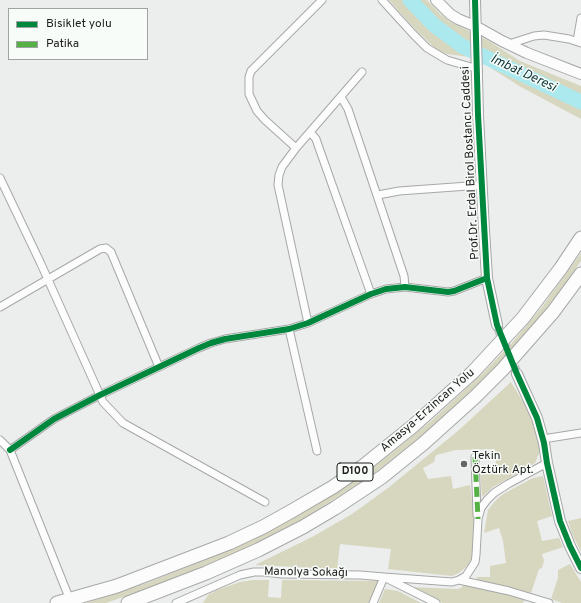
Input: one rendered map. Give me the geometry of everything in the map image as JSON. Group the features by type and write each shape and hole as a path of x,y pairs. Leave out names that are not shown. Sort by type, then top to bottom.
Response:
{"highway":[{"name":"Amasya-Erzincan Yolu","path":"57,603 117,586 229,543 290,512 334,487 362,468 413,426 473,372 528,312 561,268 581,238"},
{"name":"Amasya-Erzincan Yolu","path":"128,603 206,573 258,550 335,508 382,477 429,439 503,369 553,312 581,274"}],"street":[{"path":"296,148 257,111 249,94 248,82 251,71 322,0"},
{"path":"382,0 427,48 447,60 478,69"},
{"path":"436,0 450,14 477,29 527,53 581,74"},
{"name":"Prof.Dr. Erdal Birol Bostancı Caddesi","path":"475,0 487,278 496,325"},
{"path":"509,44 534,36 544,35 579,42 581,18"},
{"path":"308,322 278,185 279,175 282,167 296,148 362,72"},
{"path":"341,97 348,108 378,195 404,276 405,288"},
{"path":"310,132 316,139 371,294"},
{"path":"0,178 103,402 123,422 265,502"},
{"path":"378,195 482,184"},
{"path":"0,307 47,278 100,249 106,248 111,252 159,367"},
{"path":"10,450 54,419 100,395 211,343 225,339 289,329 386,289 405,288 448,292 487,278"},
{"path":"289,329 317,450"},
{"path":"517,374 533,407 543,439 554,499 564,534 581,568"},
{"path":"543,439 581,433"},
{"path":"0,440 10,450 70,600"},
{"path":"459,580 466,576 475,562 476,555 478,519 475,457"},
{"path":"478,519 481,508 494,493 547,463"},
{"name":"Manolya Sokağı","path":"176,603 240,575 254,572 384,577 436,603"},
{"path":"373,603 384,577 442,582 459,580 509,591 549,603"}],"green space":[{"path":"389,0 427,0 449,21 489,41 520,61 581,86 581,119 521,87 483,63 469,57 447,54 437,50 416,30"},
{"path":"581,253 581,261 566,283 509,353 481,382 447,413 420,437 371,476 301,520 246,548 160,585 106,603 86,603 147,583 257,537 329,497 364,475 430,422 482,374 511,344 542,307"},
{"path":"511,382 528,410 540,445 540,451 535,463 493,487 482,497 480,469 496,467 495,449 456,450 436,455 434,462 423,468 428,479 451,476 453,489 470,485 474,519 473,546 471,560 459,573 452,576 388,569 391,549 340,544 337,569 255,565 312,537 352,514 388,488 459,430"},
{"path":"543,476 552,516 537,521 542,541 559,538 563,547 542,554 544,561 542,568 539,569 531,593 508,587 476,582 477,577 490,577 490,566 506,563 503,541 499,528 484,533 488,510 498,498 505,493 533,478"},
{"path":"581,518 581,552 572,534 568,521"},
{"path":"570,564 581,582 581,603 562,603 551,599 558,578 558,570"},
{"path":"269,580 268,597 281,598 282,580 379,581 369,603 203,603 208,595 217,590 240,582"},
{"path":"464,584 526,598 523,603 443,603 412,588 457,589 461,588"},
{"path":"385,589 398,591 421,603 379,603"}],"waterway":[{"name":"İmbat Deresi","path":"410,0 434,25 462,46 581,102"}],"tunnel":[{"path":"497,325 517,374"}],"marked path":[{"path":"475,457 478,519"}],"cycle path":[{"path":"475,0 478,115 487,278 497,325 537,418 544,443 560,521 581,568"},
{"path":"10,450 54,419 100,395 211,343 225,339 289,329 308,323 371,294 386,289 405,287 448,292 487,278"}],"place":[{"name":"Tekin Öztürk Apt.","path":"464,464"}]}
